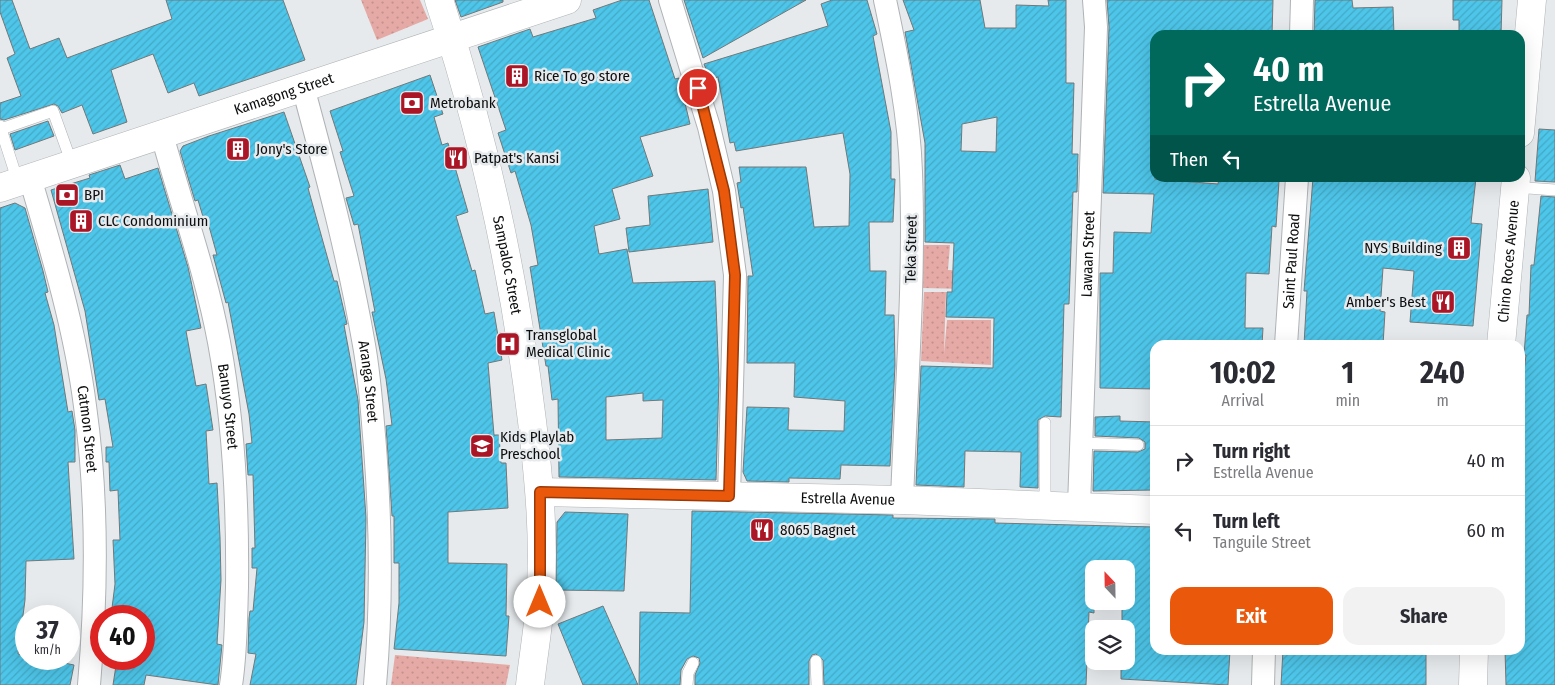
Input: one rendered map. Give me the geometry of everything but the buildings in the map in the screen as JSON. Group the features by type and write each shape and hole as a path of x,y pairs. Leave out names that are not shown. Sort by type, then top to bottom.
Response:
{"street":[{"name":"Sampaloc Street","path":"439,0 471,103 487,170 520,333 540,492 540,602 530,685"},
{"name":"Kamagong Street","path":"16,182 567,0"},
{"path":"670,0 709,126 724,191 735,275 729,496"},
{"name":"Teka Street","path":"885,0 904,98 911,171 911,263 902,500"},
{"name":"Lawaan Street","path":"1078,506 1096,27 1094,0"},
{"path":"1301,30 1302,0"},
{"path":"1525,78 1532,0"},
{"name":"Aranga Street","path":"303,87 342,236 366,356 373,419 379,530 380,632 376,685"},
{"name":"Banuyo Street","path":"162,135 200,266 219,342 230,418 238,540 236,619 231,685"},
{"name":"Catmon Street","path":"16,182 64,296 85,405 92,466 96,543 95,621 89,685"},
{"name":"Saint Paul Road","path":"1286,340 1297,182"},
{"name":"Chino Roces Avenue","path":"1502,340 1516,182"},
{"name":"Estrella Avenue","path":"540,492 902,500 1150,510"},
{"path":"1262,685 1264,655"},
{"path":"1473,685 1474,655"}],"lane":[{"path":"16,182 0,127 53,111 72,164"},
{"path":"1516,182 1555,190"},
{"path":"1045,423 1045,505"},
{"path":"1081,443 1138,445"},
{"path":"816,661 817,685"},
{"path":"687,685 688,673 693,663"}],"shaded area":[{"path":"361,0 420,0 428,19 377,40"},
{"path":"923,245 950,245 948,270 966,271 966,289 922,288"},
{"path":"924,292 946,292 944,354 947,320 991,320 991,365 921,361"},
{"path":"395,655 510,665 506,685 391,685"}],"place":[{"name":"Rice To go store","path":"517,76"},
{"name":"Metrobank","path":"412,103"},
{"name":"Jony's Store","path":"238,149"},
{"name":"Patpat's Kansi","path":"456,158"},
{"name":"BPI","path":"67,195"},
{"name":"CLC Condominium","path":"81,221"},
{"name":"NYS Building","path":"1459,248"},
{"name":"Amber's Best","path":"1443,302"},
{"name":"Transglobal Medical Clinic","path":"508,344"},
{"name":"Kids Playlab Preschool","path":"482,446"},
{"name":"8065 Bagnet","path":"762,530"}],"route":[{"path":"540,602 540,492 729,496 735,275 724,191 698,88"}]}
